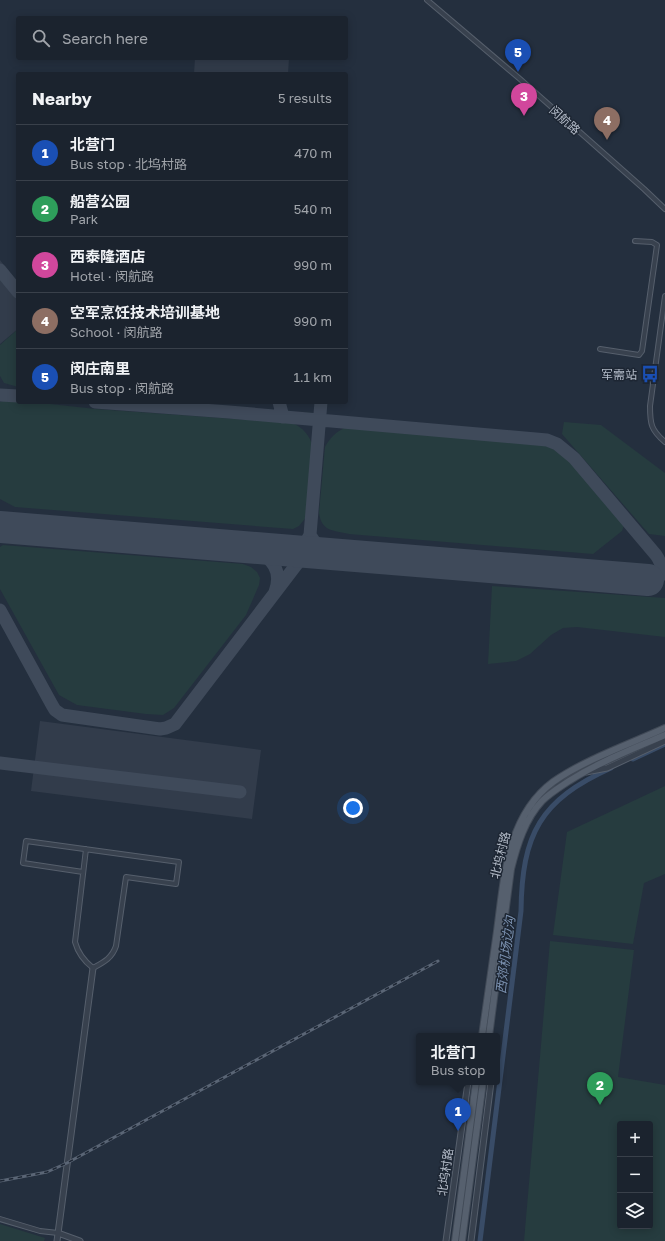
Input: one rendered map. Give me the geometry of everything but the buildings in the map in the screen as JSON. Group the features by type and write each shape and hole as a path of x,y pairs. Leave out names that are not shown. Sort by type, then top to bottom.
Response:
{"main road":[{"name":"北坞村路","path":"482,1033 506,868 516,832 525,813 537,796 553,782 593,760 665,728"},
{"name":"北坞村路","path":"489,1033 511,869 521,834 531,816 542,801 581,773 665,735"},
{"name":"北坞村路","path":"455,1241 476,1085"},
{"path":"462,1241 483,1085"}],"street":[{"name":"闵航路","path":"427,0 520,79 665,209"},
{"path":"600,349 639,356 642,351 657,245 652,242 635,241"},
{"path":"665,296 650,411 650,422 653,430 665,442"},
{"name":"北坞村路","path":"581,773 607,768 665,741"},
{"path":"83,872 23,863 26,841 180,862 176,884 126,877 114,952 109,958 93,968"},
{"path":"86,849 75,942 81,955 93,968"},
{"path":"57,1241 93,968"},
{"name":"北坞村路","path":"446,1241 468,1085"},
{"path":"471,1241 491,1085"},
{"path":"0,1218 40,1231 58,1233 80,1241"}],"shaded area":[{"path":"195,60 289,60 288,72 194,72"},
{"path":"0,260 16,280 16,331 0,344"},
{"path":"40,721 261,750 252,819 31,791"}],"green space":[{"path":"16,331 16,386 4,383 0,376 0,345"},
{"path":"7,399 16,400 16,404 50,404 96,409 292,423 306,432 313,447 307,516 299,526 293,529 15,507 0,499 0,402"},
{"path":"564,422 601,425 665,473 665,536 649,534 562,434"},
{"path":"344,428 538,443 559,452 571,460 623,521 624,525 622,531 593,554 349,534 333,531 323,524 319,513 325,447 333,436"},
{"path":"3,545 243,564 251,567 257,572 260,578 259,585 246,615 174,708 163,715 146,714 77,705 59,695 0,589 0,547"},
{"path":"492,586 665,598 665,637 577,627 563,628 551,635 530,654 516,661 488,664"},
{"path":"665,786 665,874 644,883 633,944 553,935 567,832"},
{"path":"550,941 634,950 618,1077 665,1085 665,1241 524,1241"},
{"path":"0,1224 45,1238 44,1241 0,1241"}],"waterway":[{"name":"西郊机场边沟","path":"633,759 665,744"},
{"name":"西郊机场边沟","path":"500,1080 521,911 522,884 531,840 540,823 552,807 567,793 587,780 611,768"},
{"name":"西郊机场边沟","path":"480,1241 499,1085"}],"taxiway":[{"path":"0,270 16,290"},
{"path":"0,395 16,396"},
{"path":"122,404 547,440 557,444 574,458 656,555 661,564 661,572 658,578 648,580"},
{"path":"280,404 283,417"},
{"path":"0,610 52,705 55,710 62,715 160,729 175,724 309,547 321,404"},
{"path":"289,551 304,544 310,535 318,547 328,554"},
{"path":"254,548 266,556 277,571 278,577 275,592"},
{"path":"0,763 240,792"}],"runway":[{"path":"0,527 648,580"}],"railway":[{"path":"0,1181 47,1172 67,1163 438,961"}],"place":[{"name":"闵庄南里","path":"518,72"},
{"name":"西泰隆酒店","path":"524,116"},
{"name":"空军烹饪技术培训基地","path":"607,140"},
{"name":"军需站","path":"650,374"},
{"name":"船营公园","path":"600,1105"},
{"name":"北营门","path":"458,1131"}]}
